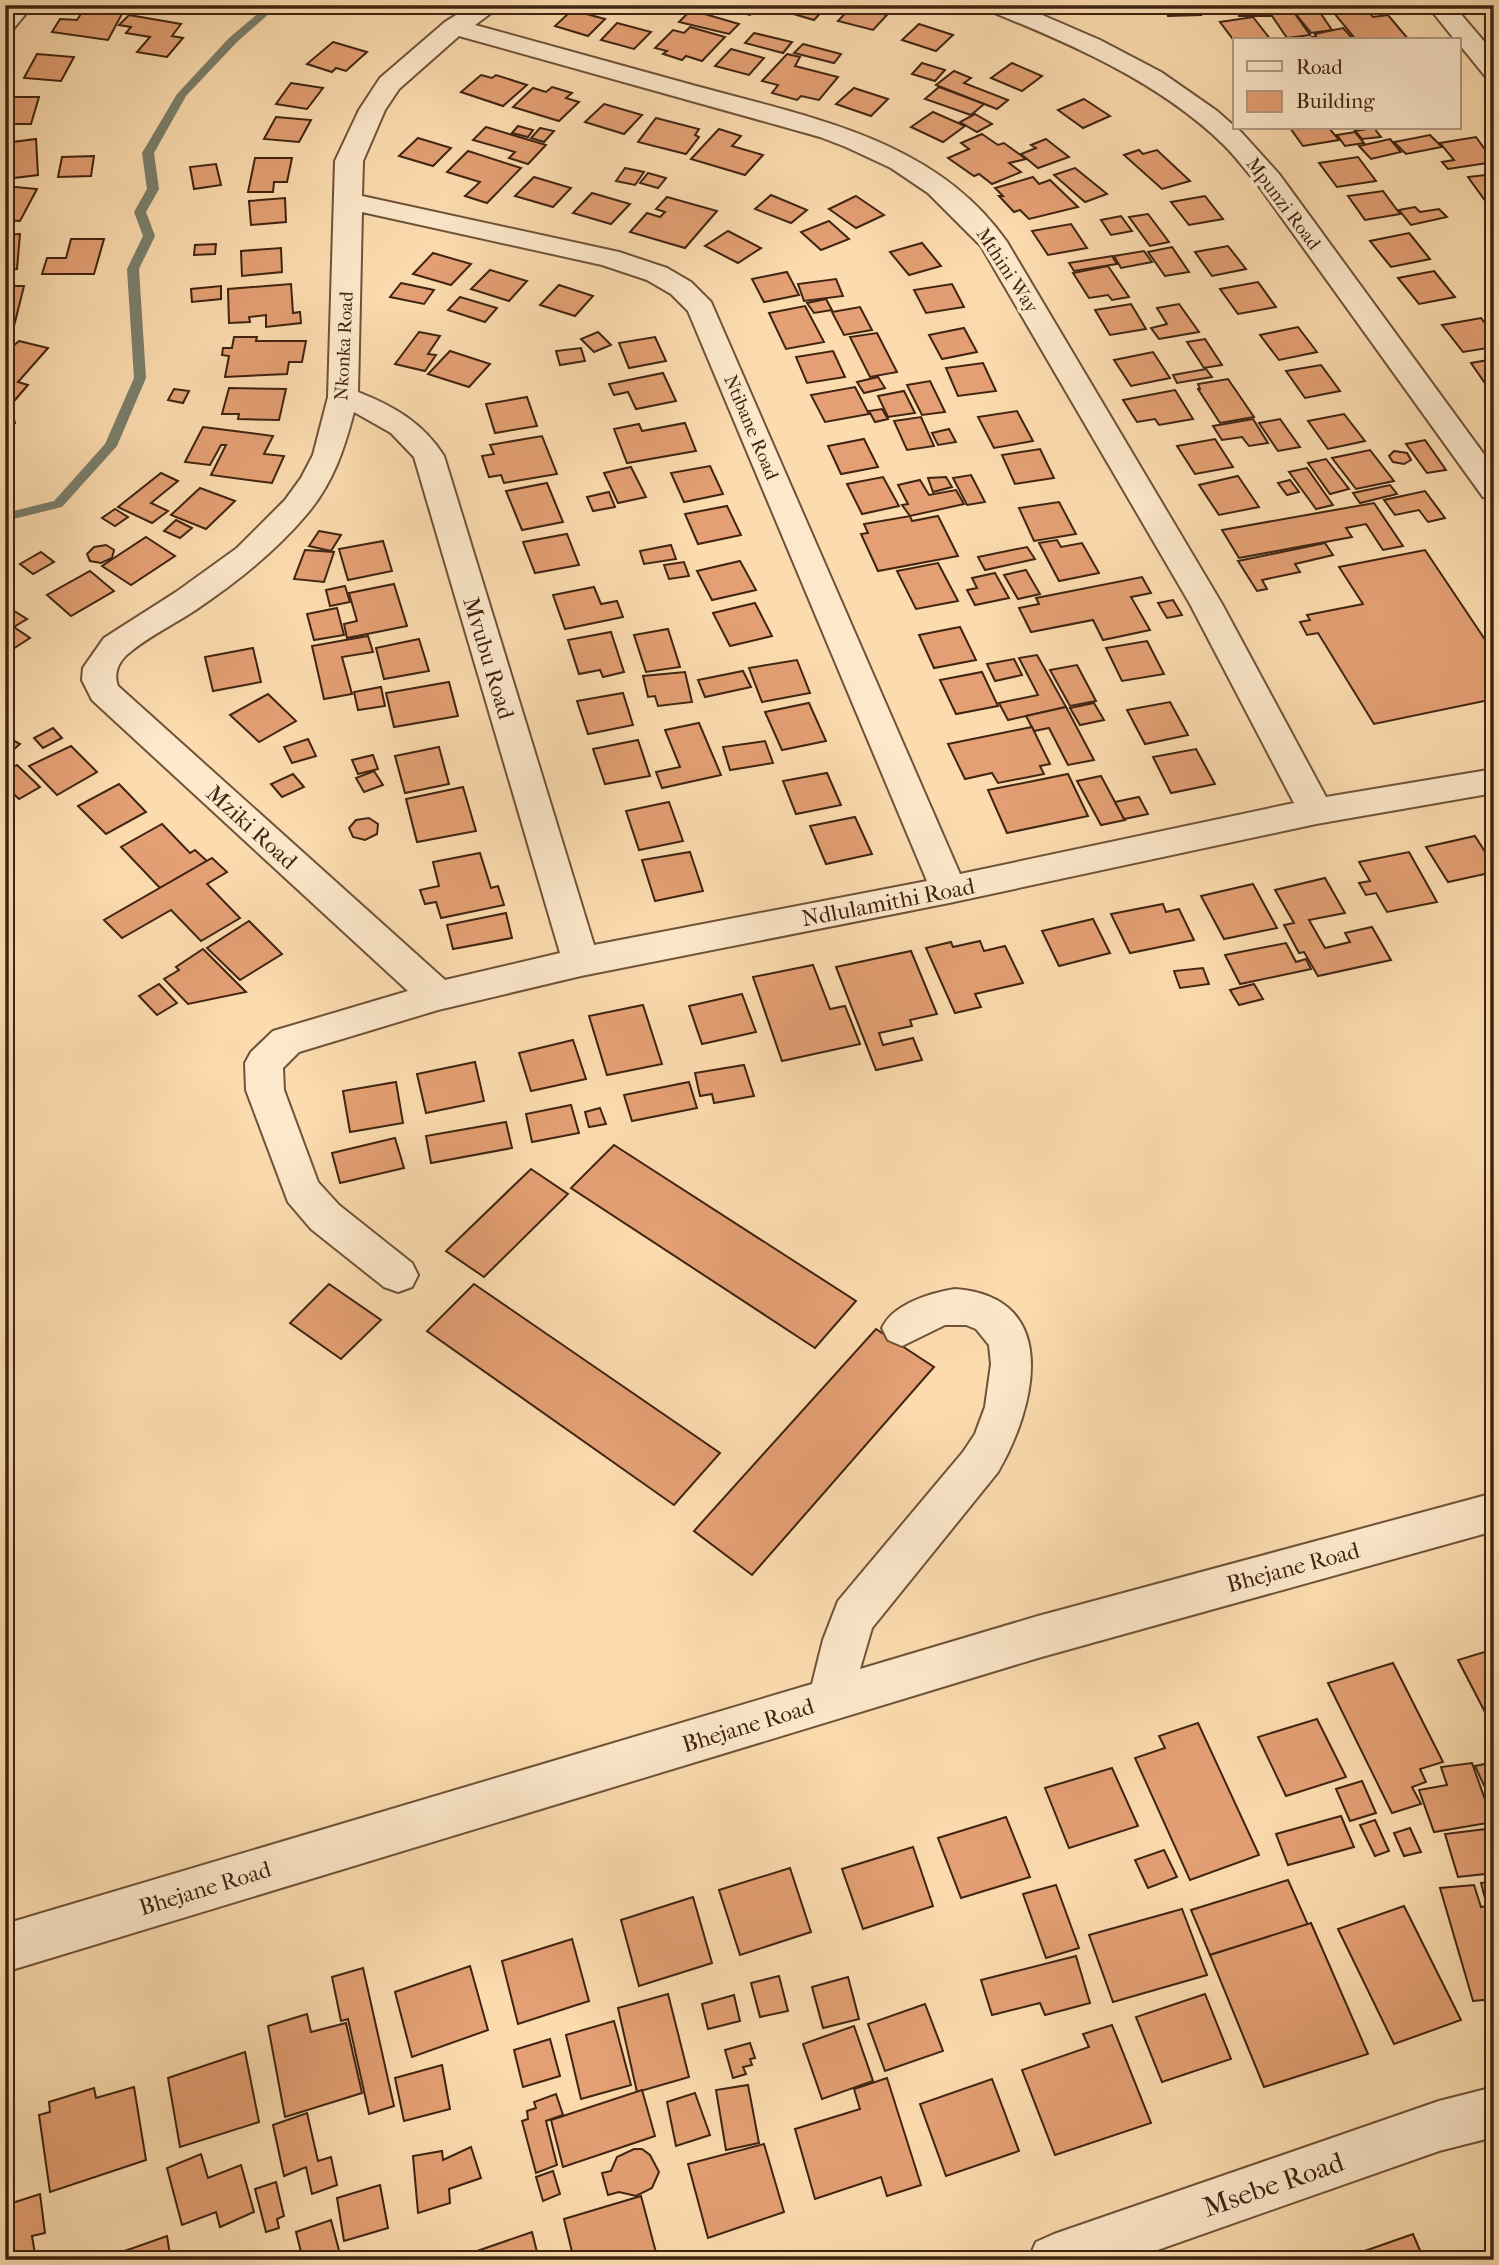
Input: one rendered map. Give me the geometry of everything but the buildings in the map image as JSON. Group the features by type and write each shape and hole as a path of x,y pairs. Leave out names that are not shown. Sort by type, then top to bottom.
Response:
{"street":[{"path":"5,23 20,5"},
{"name":"Nkonka Road","path":"116,646 187,600 248,555 296,507 315,481 328,456 343,397 349,161 372,110 396,77 454,27 490,5"},
{"name":"Mpunzi Road","path":"996,5 1137,69 1192,104 1234,140 1269,180 1494,490"},
{"path":"1439,5 1494,70"},
{"name":"Mthini Way","path":"454,27 829,131 913,167 946,191 993,242 1206,604 1316,811"},
{"name":"Ntibane Road","path":"348,201 608,258 657,274 681,288 701,308 949,890"},
{"name":"Mvubu Road","path":"343,397 401,425 414,435 429,456 580,962"},
{"name":"Mziki Road","path":"116,646 100,668 99,680 104,691 438,996"},
{"name":"Ndlulamithi Road","path":"398,1275 325,1217 302,1191 265,1090 264,1063 286,1041 438,996 580,962 949,890 1316,811 1494,781"},
{"path":"830,1700 845,1640 855,1616 984,1458 1000,1427 1010,1383 1012,1350 994,1320 972,1307 936,1309 902,1328"},
{"name":"Bhejane Road","path":"5,1948 1038,1637 1494,1512"},
{"name":"Msebe Road","path":"1054,2260 1439,2126 1494,2112"}],"waterway":[{"path":"5,517 58,504 111,446 140,378 133,269 149,236 140,212 153,189 148,153 182,94 233,40 274,5"}]}
